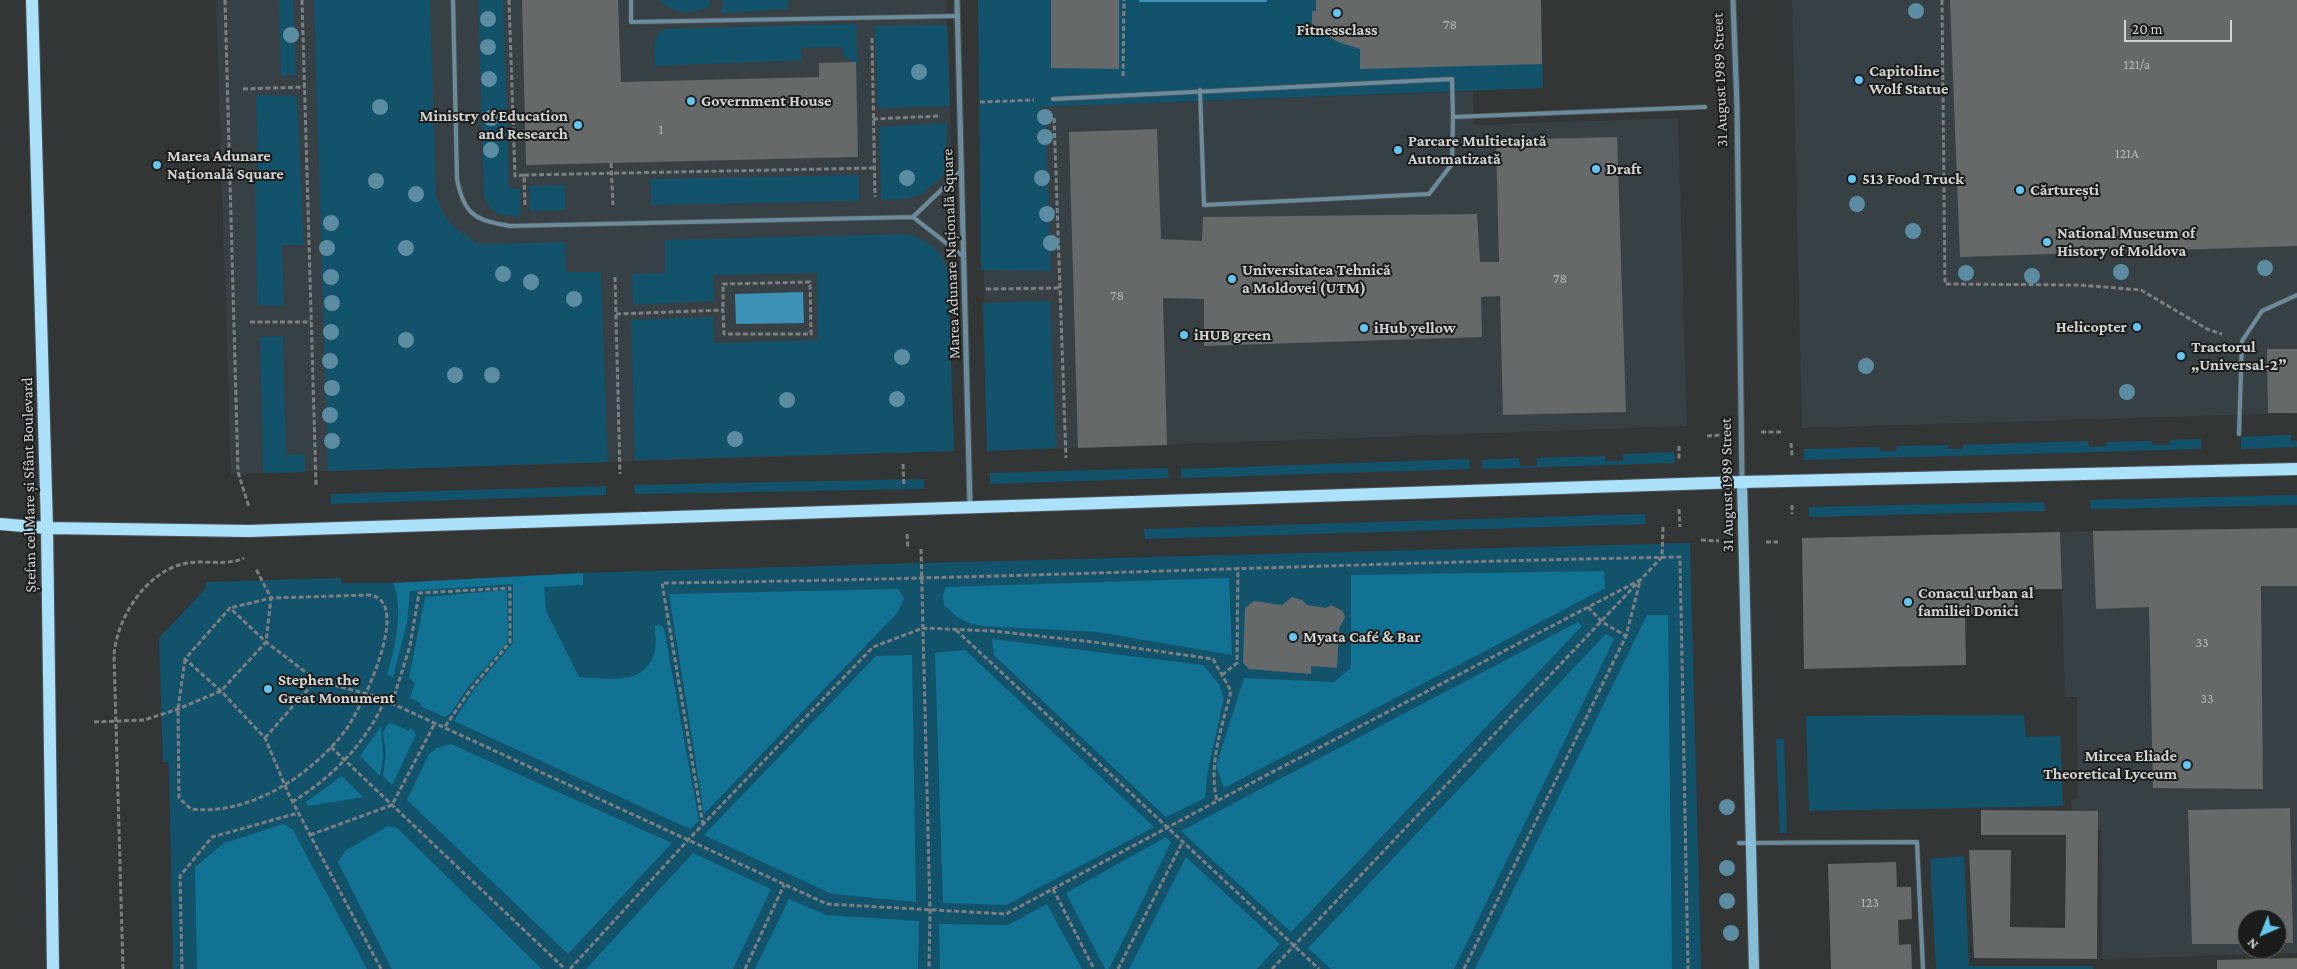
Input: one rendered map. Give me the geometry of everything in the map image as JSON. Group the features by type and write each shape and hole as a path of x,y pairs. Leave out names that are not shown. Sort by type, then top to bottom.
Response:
{"main road":[{"name":"Ștefan cel Mare și Sfânt Boulevard","path":"32,0 47,528 53,969"},
{"path":"0,524 47,528 250,531 1742,482 2297,468"}],"street":[{"name":"Marea Adunare Națională Square","path":"957,0 970,507"},
{"name":"31 August 1989 Street","path":"1733,0 1737,106 1742,482 1754,969"}],"lane":[{"path":"453,0 457,179 465,207 475,217 495,223 526,226 912,217 964,257"},
{"path":"631,0 631,22 957,16"},
{"path":"1054,99 1200,90 1452,79 1452,164 1429,194 1204,205 1200,90"},
{"path":"1453,117 1705,107"},
{"path":"912,217 961,170"},
{"path":"2239,434 2242,341 2262,311 2297,295"},
{"path":"1739,843 1918,842 1923,969"}],"path":[{"path":"225,0 238,472 250,503"},
{"path":"302,0 316,485"},
{"path":"509,0 515,176 874,168"},
{"path":"1123,95 1124,0"},
{"path":"1942,0 1945,284 2079,285 2141,290 2207,329 2242,341"},
{"path":"872,18 875,218"},
{"path":"243,89 305,87"},
{"path":"960,103 1054,99 1066,458"},
{"path":"873,119 960,115"},
{"path":"611,163 612,199"},
{"path":"524,175 526,226"},
{"path":"615,277 620,474"},
{"path":"810,282 810,334 724,334 723,310 723,284 810,282"},
{"path":"965,290 1060,288"},
{"path":"616,314 723,310"},
{"path":"250,322 311,322"},
{"path":"1272,969 1662,557 1663,527"},
{"path":"921,549 930,911 929,969"},
{"path":"123,969 115,645 126,615 138,595 157,577 178,565 236,561 250,555"},
{"path":"703,825 662,583 921,580 1238,568 1680,556 1688,969"},
{"path":"1222,676 1237,663 1238,568"},
{"path":"94,722 144,720 178,709 221,691 266,642 271,598 256,569"},
{"path":"230,608 266,642 316,680 392,703 827,904 1006,914 1167,827 1640,580"},
{"path":"1464,969 1626,636 1640,580"},
{"path":"392,703 410,646 419,593 510,588 510,642 470,689 444,728"},
{"path":"377,596 384,602 386,623 383,646 378,667 367,694 357,712 331,747 285,785 242,804 201,810 191,809 179,798 178,709 185,659 230,608 271,598 377,596"},
{"path":"1588,607 1602,622 1626,636"},
{"path":"570,969 688,840 873,647 923,628 956,629 1094,642 1213,659 1231,691 1213,764 1213,784 1217,801"},
{"path":"956,629 1319,969"},
{"path":"185,659 221,691 265,738 292,802 381,969"},
{"path":"265,738 316,680"},
{"path":"292,802 331,775 345,761 370,729 385,700"},
{"path":"310,835 392,805 435,723"},
{"path":"331,747 566,969"},
{"path":"182,969 180,876 212,837 298,813"},
{"path":"1118,969 1182,841"},
{"path":"745,969 784,885"},
{"path":"1052,889 1094,969"}],"shaded area":[{"path":"216,0 947,0 952,169 948,273 954,451 231,474"},
{"path":"279,0 293,0 296,75 281,76"},
{"path":"314,0 430,0 436,196 443,213 454,227 478,244 565,242 566,272 601,272 608,462 328,471"},
{"path":"478,0 503,0 509,188 520,189 520,216 508,216 494,211 490,208 484,197"},
{"path":"659,0 710,0 709,7 682,12 670,8"},
{"path":"723,0 788,0 788,9 721,13"},
{"path":"978,0 1541,0 1543,88 1040,107 1045,113 1051,271 981,270"},
{"path":"1139,0 1267,0 1267,2 1139,2"},
{"name":"National Museum of History of Moldova","path":"1792,0 2297,0 2297,413 1802,428"},
{"path":"856,24 858,64 844,57 842,47 801,48 802,60 655,66 655,40 665,29"},
{"path":"947,25 950,106 878,108 875,26"},
{"name":"Universitatea Tehnică a Moldovei (UTM)","path":"1473,91 1474,125 1678,118 1687,426 987,451 981,109"},
{"path":"256,95 297,96 304,245 282,245 284,306 257,305 255,176 258,176"},
{"path":"947,123 945,171 940,179 920,195 905,199 881,200 879,127"},
{"path":"859,175 859,201 651,205 651,179"},
{"path":"565,185 565,210 530,211 529,186"},
{"path":"906,234 921,239 933,247 942,258 948,273 954,451 635,460 631,320 713,317 714,343 818,340 817,273 713,275 714,301 633,305 632,274 665,273 665,240"},
{"path":"803,292 804,323 736,324 735,294"},
{"path":"1050,301 1056,448 987,451 983,303"},
{"path":"283,336 286,455 305,454 305,472 263,473 260,337"},
{"path":"2291,435 2291,441 2297,441 2297,447 2241,449 2241,437"},
{"path":"2201,439 2201,449 1804,460 1804,449 1880,447 1880,451 1896,451 1897,446 1948,445 1948,449 1963,449 1964,445 2088,441 2089,447 2106,446 2107,442 2152,441 2152,445 2170,445 2170,440"},
{"path":"1674,452 1675,463 1482,469 1482,460 1519,458 1520,466 1537,466 1537,458 1605,456 1605,461 1623,461 1623,454"},
{"path":"1469,459 1470,469 1181,478 1181,469"},
{"path":"1168,468 1169,478 990,484 990,473"},
{"path":"924,479 924,489 635,494 634,485"},
{"path":"606,486 606,495 331,504 331,494"},
{"path":"2297,495 2297,505 2091,509 2090,500"},
{"path":"2044,502 2045,511 1809,517 1809,507"},
{"path":"1645,514 1646,524 1145,539 1144,529"},
{"name":"Mircea Eliade Theoretical Lyceum","path":"2297,528 2297,953 2287,953 2287,909 2237,909 2237,955 2102,959 2101,830 2073,827 2071,800 2078,799 2077,697 2065,697 2060,532"},
{"path":"1690,543 1701,969 173,969 169,764 163,762 159,638 206,588 206,582 341,578 341,583 393,583 583,573"},
{"path":"1604,571 1605,588 1224,788 1216,766 1244,678 1334,682 1351,668 1351,575"},
{"path":"583,573 583,585 544,587 546,611 579,677 623,678 633,676 642,671 649,664 655,650 655,625 662,626 664,629 699,821 690,829 454,721 473,691 513,643 513,584 410,591 407,623 393,677 387,674 393,654 398,616 398,603 393,583"},
{"path":"1229,578 1232,655 1097,632 982,626 969,623 957,617 944,605 943,595 946,587"},
{"path":"899,589 904,599 898,612 704,814 669,594"},
{"path":"507,590 508,639 506,644 468,687 450,714 445,717 420,706 421,703 410,698 415,683 409,678 425,597"},
{"path":"1647,615 1668,615 1672,969 1475,969"},
{"path":"1578,622 1582,626 1291,932 1181,831"},
{"path":"1606,634 1614,639 1454,969 1331,969 1308,948"},
{"path":"992,639 1203,665 1219,684 1224,698 1207,775 1205,798 1166,817 994,655"},
{"path":"965,650 1154,827 1006,905 943,903 935,653"},
{"path":"912,655 916,902 832,894 704,835 876,656"},
{"path":"2024,715 2026,737 2060,736 2063,806 1809,811 1806,716"},
{"path":"391,723 409,731 410,727 416,735 392,785 383,776 386,753 383,733 387,725"},
{"path":"381,726 383,758 380,776 360,756"},
{"path":"1776,739 1784,739 1787,833 1780,833"},
{"path":"451,744 672,843 568,954 407,800 429,754 437,748"},
{"path":"342,776 363,797 308,806 306,802"},
{"path":"284,824 293,830 367,969 197,969 195,867 224,843"},
{"path":"388,826 397,828 542,969 392,969 338,862 345,851"},
{"path":"1166,837 1171,842 1109,969 1105,969 1066,893"},
{"path":"693,853 771,889 733,969 586,969"},
{"path":"1964,856 1969,966 2093,966 2093,969 1936,969 1930,859"},
{"path":"1186,857 1280,944 1257,969 1129,969"},
{"path":"789,899 826,915 919,921 918,969 755,969"},
{"path":"1047,904 1082,969 940,969 939,924 1008,925"}],"building":[{"name":"Government House","path":"522,0 618,0 621,82 819,77 819,63 856,62 858,157 526,165"},
{"path":"1051,0 1119,0 1119,69 1051,68"},
{"path":"1316,0 1541,0 1542,64 1360,69 1360,49 1338,42 1312,27 1312,11 1316,11"},
{"path":"1950,0 2297,0 2297,246 1960,257"},
{"path":"1157,129 1161,239 1202,241 1203,217 1477,214 1480,262 1499,262 1496,140 1617,137 1626,412 1503,415 1500,296 1481,297 1482,337 1204,346 1204,299 1163,298 1167,445 1078,448 1069,132"},
{"path":"2267,349 2297,349 2297,413 2268,413"},
{"path":"2297,528 2297,586 2261,586 2263,789 2153,788 2149,607 2096,609 2093,531"},
{"name":"Conacul urban al familiei Donici","path":"2060,532 2062,589 2014,589 2014,615 1965,615 1966,665 1804,669 1802,538"},
{"path":"1292,597 1302,600 1307,605 1326,608 1331,605 1343,611 1345,617 1339,629 1337,668 1311,666 1311,674 1249,669 1243,663 1245,608 1254,601 1282,605"},
{"path":"2290,808 2293,943 2287,943 2287,909 2237,909 2237,944 2192,944 2188,810"},
{"path":"1981,810 2098,811 2097,959 1974,958 1969,850 2011,850 2010,927 2065,928 2066,835 1981,835"},
{"path":"1896,862 1897,887 1911,887 1912,919 1898,920 1899,945 1911,944 1912,969 1831,969 1828,864"},
{"path":"2297,958 2297,969 2217,969 2217,960"}],"place":[{"name":"Fitnessclass","path":"1337,13"},
{"name":"Capitoline Wolf Statue","path":"1859,80"},
{"name":"Government House","path":"691,101"},
{"name":"Ministry of Education and Research","path":"578,125"},
{"name":"Parcare Multietajată Automatizată","path":"1398,150"},
{"name":"Marea Adunare Națională Square","path":"157,165"},
{"name":"Draft","path":"1596,169"},
{"name":"513 Food Truck","path":"1852,179"},
{"name":"Cărturești","path":"2020,190"},
{"name":"National Museum of History of Moldova","path":"2047,242"},
{"name":"Universitatea Tehnică a Moldovei (UTM)","path":"1232,279"},
{"name":"Helicopter","path":"2137,327"},
{"name":"iHub yellow","path":"1364,328"},
{"name":"iHUB green","path":"1184,335"},
{"name":"Tractorul „Universal-2”","path":"2181,356"},
{"name":"Conacul urban al familiei Donici","path":"1908,602"},
{"name":"Myata Café & Bar","path":"1293,637"},
{"name":"Stephen the Great Monument","path":"268,689"},
{"name":"Mircea Eliade Theoretical Lyceum","path":"2187,765"}]}
